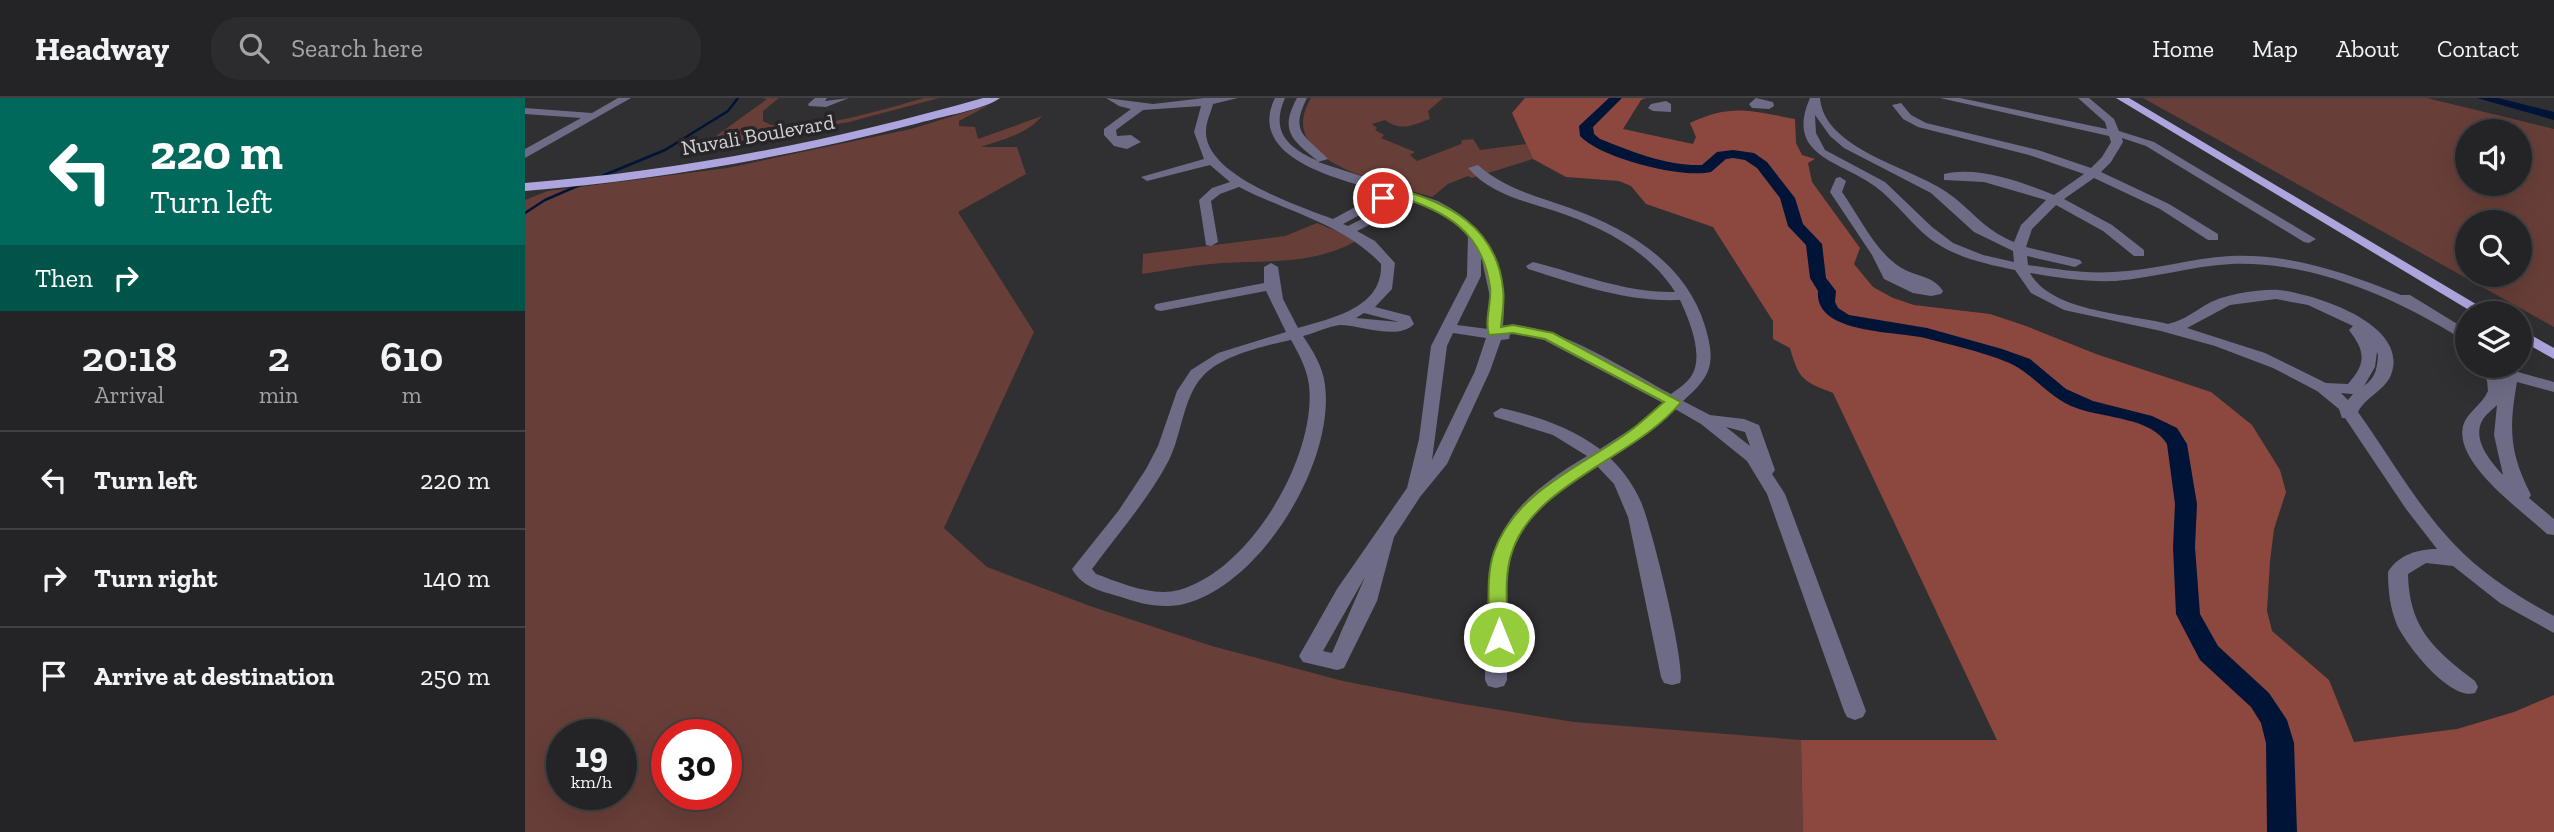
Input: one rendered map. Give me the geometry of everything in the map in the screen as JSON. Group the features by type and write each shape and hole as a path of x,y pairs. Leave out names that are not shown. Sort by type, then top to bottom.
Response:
{"main road":[{"name":"Nuvali Boulevard","path":"667,159 793,140 960,98"},
{"name":"Nuvali Boulevard","path":"525,176 605,174 717,164 794,150 923,119 995,98"},
{"path":"2121,98 2464,301"},
{"name":"Nuvali Boulevard","path":"525,187 562,185 643,162"},
{"path":"2532,341 2554,354"}],"street":[{"path":"525,155 626,98"},
{"path":"822,98 813,104 826,104 844,98"},
{"path":"1111,98 1123,105 1139,108 1233,98"},
{"path":"1280,98 1273,122 1281,142 1302,159 1415,197 1454,215 1484,246 1495,273 1498,305 1494,332 1478,376 1434,472 1416,489 1366,560 1323,628 1310,656 1337,662 1353,633 1381,563 1385,536"},
{"path":"1302,98 1293,119 1296,137 1338,173"},
{"path":"1944,98 2116,134 2160,149 2309,239"},
{"path":"2083,98 2106,116 2116,134 2114,150 2095,173 2055,199 2030,222 2019,248 2020,266 2031,286 2059,304 2204,338 2287,368 2321,387 2345,406 2348,414 2435,534 2503,595 2531,614 2554,625"},
{"path":"1208,99 1201,114 1199,131 1212,161 1240,183 1348,231 1380,251 1388,263 1386,288 1364,309 1333,320 1294,333 1216,359 1196,373 1189,381 1175,427 1156,468 1125,516 1085,564 1082,569 1085,577 1151,598 1183,597 1215,581 1261,538 1306,460 1316,429 1317,383 1308,354 1294,333 1276,302 1271,286 1271,267"},
{"path":"1815,99 1809,124 1814,143 1828,157 1874,180 1896,198 1920,225 1951,247 1977,257 2020,266 2101,276 2130,275 2163,267 2229,260 2278,263 2332,274 2414,305 2455,329"},
{"path":"1815,99 1824,124 1850,147 1934,189 1980,229 2019,248 2074,263 2148,270"},
{"path":"1900,101 1892,110 1893,117 1910,130 1934,137 1988,141 2095,173 2151,197 2213,237"},
{"path":"1116,140 1110,135 1110,129 1139,108"},
{"path":"525,111 593,116"},
{"path":"1147,177 1212,161"},
{"path":"1474,168 1490,182 1509,191 1565,211 1627,239 1667,271 1685,296 1699,332 1702,370 1697,380 1632,437 1598,457 1535,503 1515,523 1499,571 1496,680"},
{"path":"1851,169 1835,188 1836,192 1879,255"},
{"path":"1948,177 1965,175 1990,179 2055,199 2097,220 2139,253"},
{"path":"1840,181 1874,180"},
{"path":"1211,243 1205,200 1216,191 1240,183"},
{"path":"1332,225 1394,191"},
{"path":"1348,231 1415,197"},
{"path":"1416,489 1428,439 1439,346 1473,276 1474,236"},
{"path":"1533,266 1621,293 1651,297 1685,296"},
{"path":"1161,307 1271,286"},
{"path":"2165,327 2188,324 2203,311 2222,302 2272,295 2316,303 2354,324 2382,345 2386,368 2377,386 2356,400 2348,414"},
{"path":"2204,338 2203,324 2214,313 2236,306 2270,302 2305,307 2354,324 2371,355 2369,368 2352,389 2321,387"},
{"path":"1333,320 1401,327 1407,324 1405,318 1364,309"},
{"path":"1446,328 1494,332 1572,351 1631,377 1707,420 1742,446 1768,478 1855,711"},
{"path":"2499,378 2491,405 2477,412 2473,421 2472,440 2488,469 2554,529"},
{"path":"2500,378 2501,438 2508,470 2527,504"},
{"path":"2512,378 2554,395"},
{"path":"2519,378 2554,387"},
{"path":"1501,413 1560,431 1598,457 1622,484 1636,512 1667,640 1672,677"},
{"path":"2429,555 2436,541 2435,534"},
{"path":"2464,562 2429,555 2415,558 2397,572 2400,606 2412,635 2427,654 2467,687"}],"shaded area":[{"path":"762,98 779,98 763,111 763,121 776,126 795,126 842,120 924,98 939,98 849,122 698,149 767,99"},
{"path":"1311,98 1443,98 1428,111 1430,119 1402,127 1385,120 1372,124 1377,128 1375,130 1384,135 1381,138 1415,152 1410,155 1417,161 1461,144 1462,140 1473,139 1480,150 1526,144 1533,159 1472,178 1468,176 1448,184 1432,197 1366,177 1321,155 1308,139 1303,121"},
{"path":"1525,98 1646,98 1641,100 1623,129 1693,144 1696,137 1690,123 1718,113 1742,110 1795,119 1796,143 1802,155 1815,159 1808,163 1812,182 1860,248 1854,264 1873,287 1914,305 1990,314 2096,354 2211,392 2252,425 2280,470 2286,492 2274,529 2270,561 2267,611 2272,631 2329,680 2354,742 2457,729 2514,712 2554,695 2554,832 1803,832 1801,740 1997,740 1833,393 1804,378 1796,367 1790,348 1773,339 1773,321 1713,227 1646,204 1631,186 1619,181 1566,177 1533,159 1512,113"},
{"path":"2143,98 2427,98 2513,119 2455,119 2455,196 2532,196 2532,124 2554,129 2554,327 2532,315 2532,301 2507,301 2482,287 2532,287 2532,210 2455,210 2455,272"},
{"path":"989,105 959,121 959,126 975,127 978,139 1042,116 1029,128 981,147 1017,147 1026,174 958,212 1034,332 944,528 987,567 1090,606 1212,646 1343,681 1574,722 1801,740 1803,832 525,832 525,200 548,191 727,168 911,129"},
{"path":"1317,223 1358,240 1325,254 1292,260 1212,264 1142,274 1143,254 1285,236"}],"waterway":[{"path":"602,176 665,150 728,111 738,98"},
{"path":"1616,98 1586,126 1587,136 1595,142 1649,162 1691,170 1706,169 1722,155 1733,154 1749,156 1762,165 1787,198 1796,226 1814,244 1818,278 1827,291 1826,302 1831,311 1844,319 1927,333 1995,353 2023,363 2059,393 2086,405 2145,420 2170,432 2177,444 2186,504 2184,547 2188,614 2209,653 2260,700 2274,720 2280,743 2282,832"},
{"path":"2483,98 2554,116"},
{"path":"525,213 545,200 582,184"}],"route":[{"path":"1383,198 1394,191 1445,209 1462,221 1484,246 1495,273 1497,288 1498,305 1494,332 1513,329 1549,336 1572,351 1631,377 1673,402 1632,437 1582,466 1535,503 1515,523 1503,552 1499,571 1499,637"}]}
